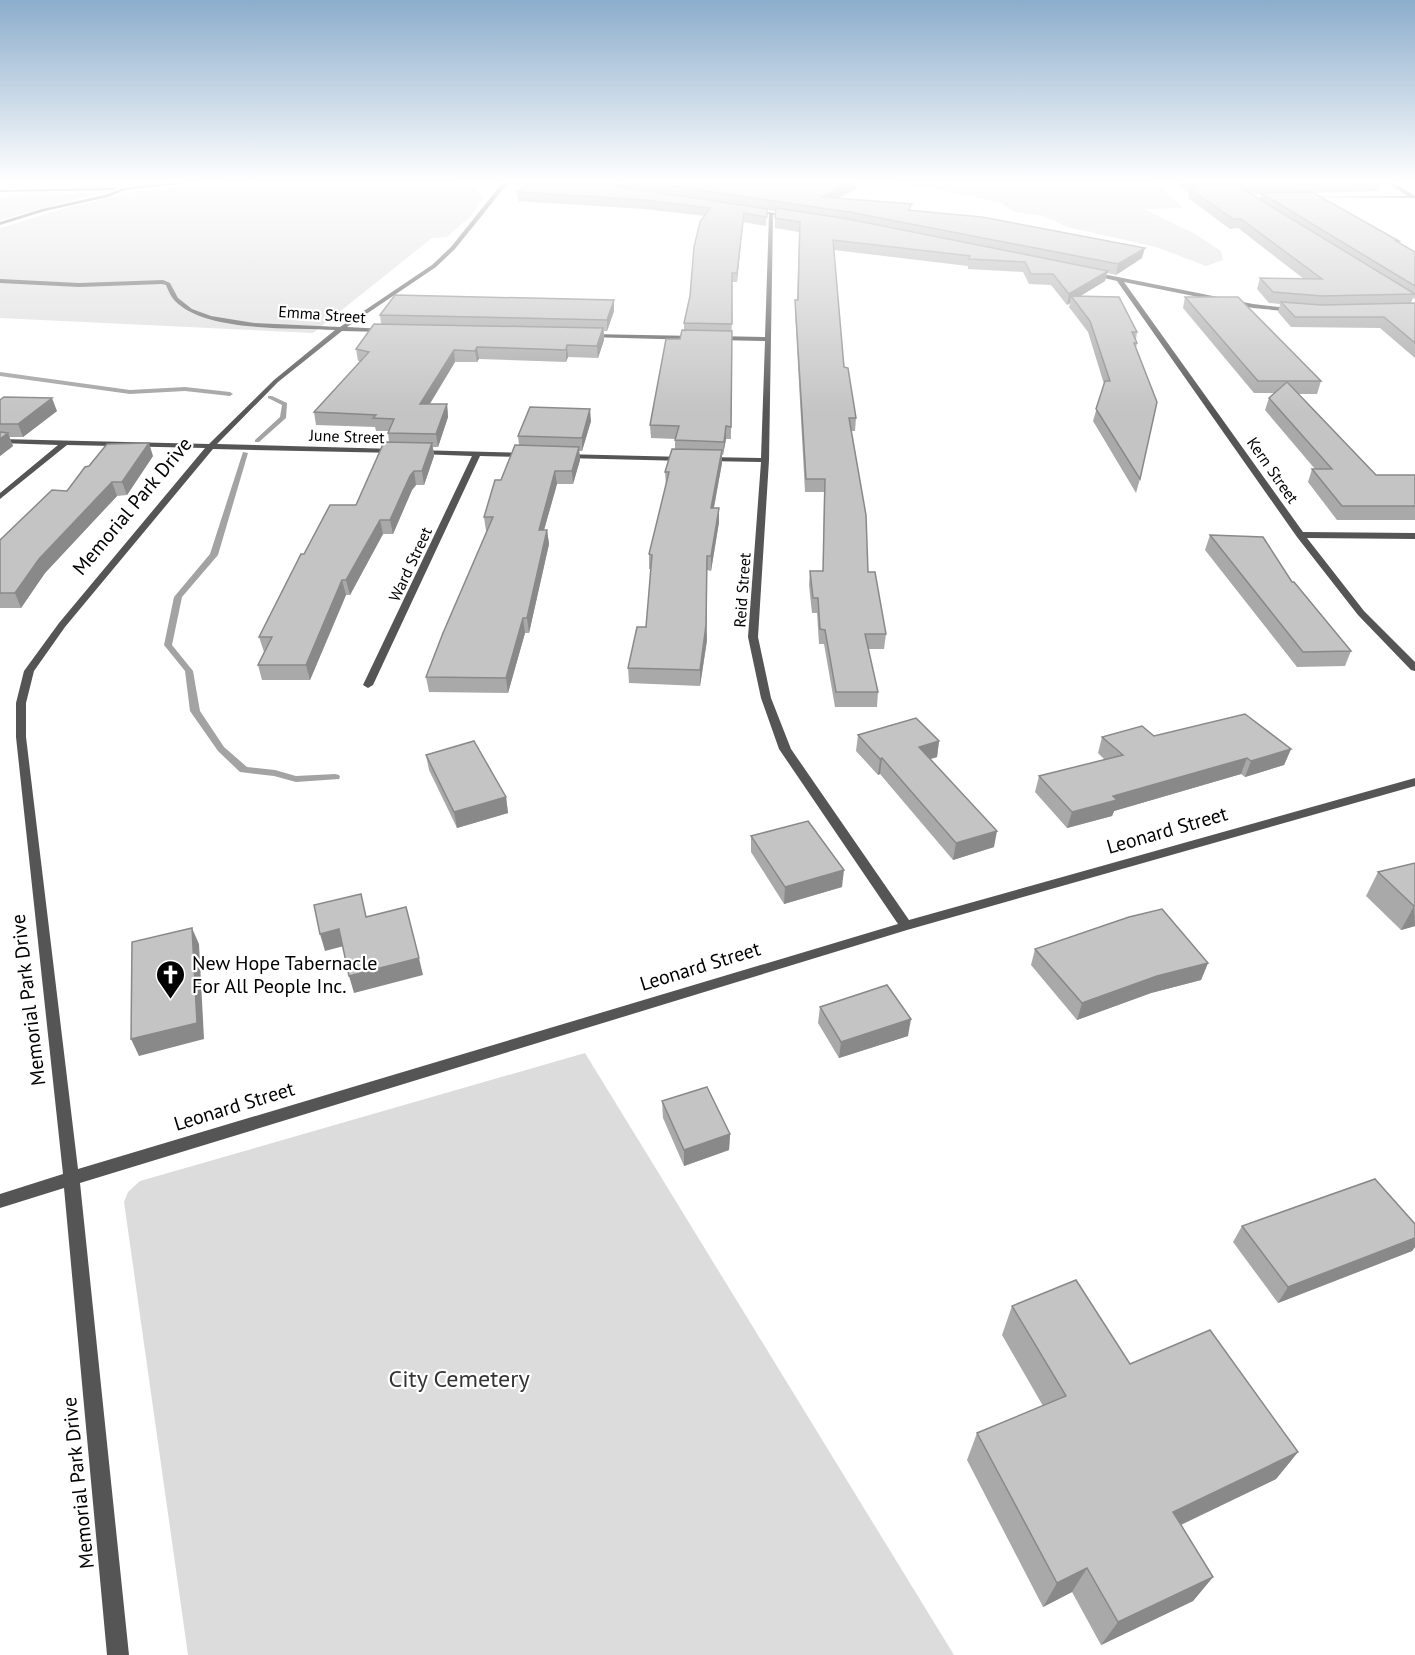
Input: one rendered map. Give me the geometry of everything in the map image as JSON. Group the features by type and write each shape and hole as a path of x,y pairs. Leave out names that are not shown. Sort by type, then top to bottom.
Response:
{"street":[{"name":"Memorial Park Drive","path":"118,1655 71,1178 21,737 21,703 29,671 62,625 212,445 276,381 339,330 434,266 443,257"},
{"name":"Reid Street","path":"769,257 765,460 753,637 766,698 784,749 906,926"},
{"path":"1085,272 1253,306 1306,310"},
{"name":"Kern Street","path":"1119,279 1300,535 1361,613 1415,668"},
{"name":"Emma Street","path":"0,281 79,285 163,282 168,284 171,296 180,305 198,314 220,320 387,332"},
{"path":"577,335 766,339"},
{"name":"June Street","path":"0,441 212,445 537,456"},
{"path":"0,497 65,443"},
{"name":"Ward Street","path":"368,685 477,454"},
{"path":"561,456 765,460"},
{"path":"1300,535 1415,536"},
{"name":"Leonard Street","path":"0,1201 906,926 1415,782"}],"green space":[{"path":"0,257 408,257 313,333 0,318"},
{"path":"1183,257 1222,257 1223,260 1206,266"},
{"name":"City Cemetery","path":"585,1053 954,1655 188,1655 124,1202 128,1192 140,1181"}],"building":[{"path":"693,257 739,257 737,273 732,273 732,324 684,323 690,296"},
{"path":"799,257 834,257 844,367 848,368 856,418 849,418 866,515 868,572 875,572 886,634 865,634 878,692 836,692 825,630 820,629 818,598 813,598 810,571 823,571 825,479 806,479 795,300 798,300"},
{"path":"1039,257 1108,271 1069,294 1053,274 1031,274 1025,262 969,259"},
{"path":"1083,257 1129,257 1118,264"},
{"path":"1293,257 1355,257 1415,294 1322,296 1273,292 1260,278 1322,279"},
{"path":"1367,257 1415,257 1415,286"},
{"path":"395,295 614,300 607,320 380,315"},
{"path":"1071,296 1119,297 1137,332 1132,332 1137,343 1134,343 1157,402 1140,479 1096,409 1105,381 1110,381 1090,321"},
{"path":"1185,297 1238,297 1321,381 1258,381"},
{"path":"1281,302 1322,305 1415,303 1415,343 1384,317 1295,317"},
{"path":"374,324 603,328 597,346 567,345 566,350 477,347 475,351 454,350 420,404 447,404 436,434 388,433 394,419 373,418 376,415 314,412 369,352 356,349"},
{"path":"682,330 732,331 731,427 726,426 724,442 675,440 679,426 650,425 666,339 680,339"},
{"path":"1287,382 1376,475 1415,475 1415,506 1342,506 1312,469 1332,469 1269,398"},
{"path":"4,397 52,398 18,424 0,424 0,400"},
{"path":"530,407 590,409 582,438 518,436"},
{"path":"0,432 8,433 0,439"},
{"path":"384,442 432,443 422,471 414,471 410,476 390,520 380,520 346,580 342,580 306,665 258,665 272,637 259,637 301,554 304,554 330,505 356,505"},
{"path":"149,443 122,482 112,482 39,559 15,593 0,593 0,540 52,490 67,491 85,467 89,466 107,444"},
{"path":"515,445 579,447 572,471 555,471 539,530 547,530 527,618 523,618 506,678 426,677 493,517 484,517 495,480 501,480"},
{"path":"672,449 722,450 711,508 719,508 711,556 707,556 706,625 700,670 628,668 637,627 646,627 652,555 649,554 669,472 665,472"},
{"path":"1210,535 1263,537 1292,582 1351,651 1303,652"},
{"path":"1245,714 1291,749 1251,761 1247,758 1113,796 1117,800 1072,812 1039,776 1123,755 1102,737 1142,726 1154,736"},
{"path":"916,718 939,741 919,747 997,831 956,843 882,758 880,759 858,735"},
{"path":"474,741 506,797 454,812 426,755"},
{"path":"808,821 844,870 785,887 751,836"},
{"path":"1415,863 1415,906 1414,906 1378,872"},
{"path":"361,894 366,917 406,907 419,958 349,976 339,929 320,934 314,905"},
{"path":"1162,909 1208,963 1157,976 1082,1003 1035,949 1129,917"},
{"name":"New Hope Tabernacle For All People Inc.","path":"192,928 197,1023 131,1039 132,942"},
{"path":"887,985 911,1019 841,1042 820,1007"},
{"path":"707,1087 730,1134 684,1150 662,1101"},
{"path":"1375,1179 1415,1224 1415,1238 1288,1287 1242,1226"},
{"path":"1076,1280 1130,1364 1210,1330 1298,1452 1173,1512 1213,1577 1118,1622 1087,1568 1057,1583 977,1433 1066,1396 1012,1306"}],"waterway":[{"path":"0,374 130,392 185,389 230,394"},
{"path":"257,441 283,418 285,404 270,397"},
{"path":"245,453 214,555 178,597 168,645 189,671 195,711 221,749 244,770 275,773 296,779 335,777"}],"place":[{"name":"New Hope Tabernacle For All People Inc.","path":"171,1000"}]}
